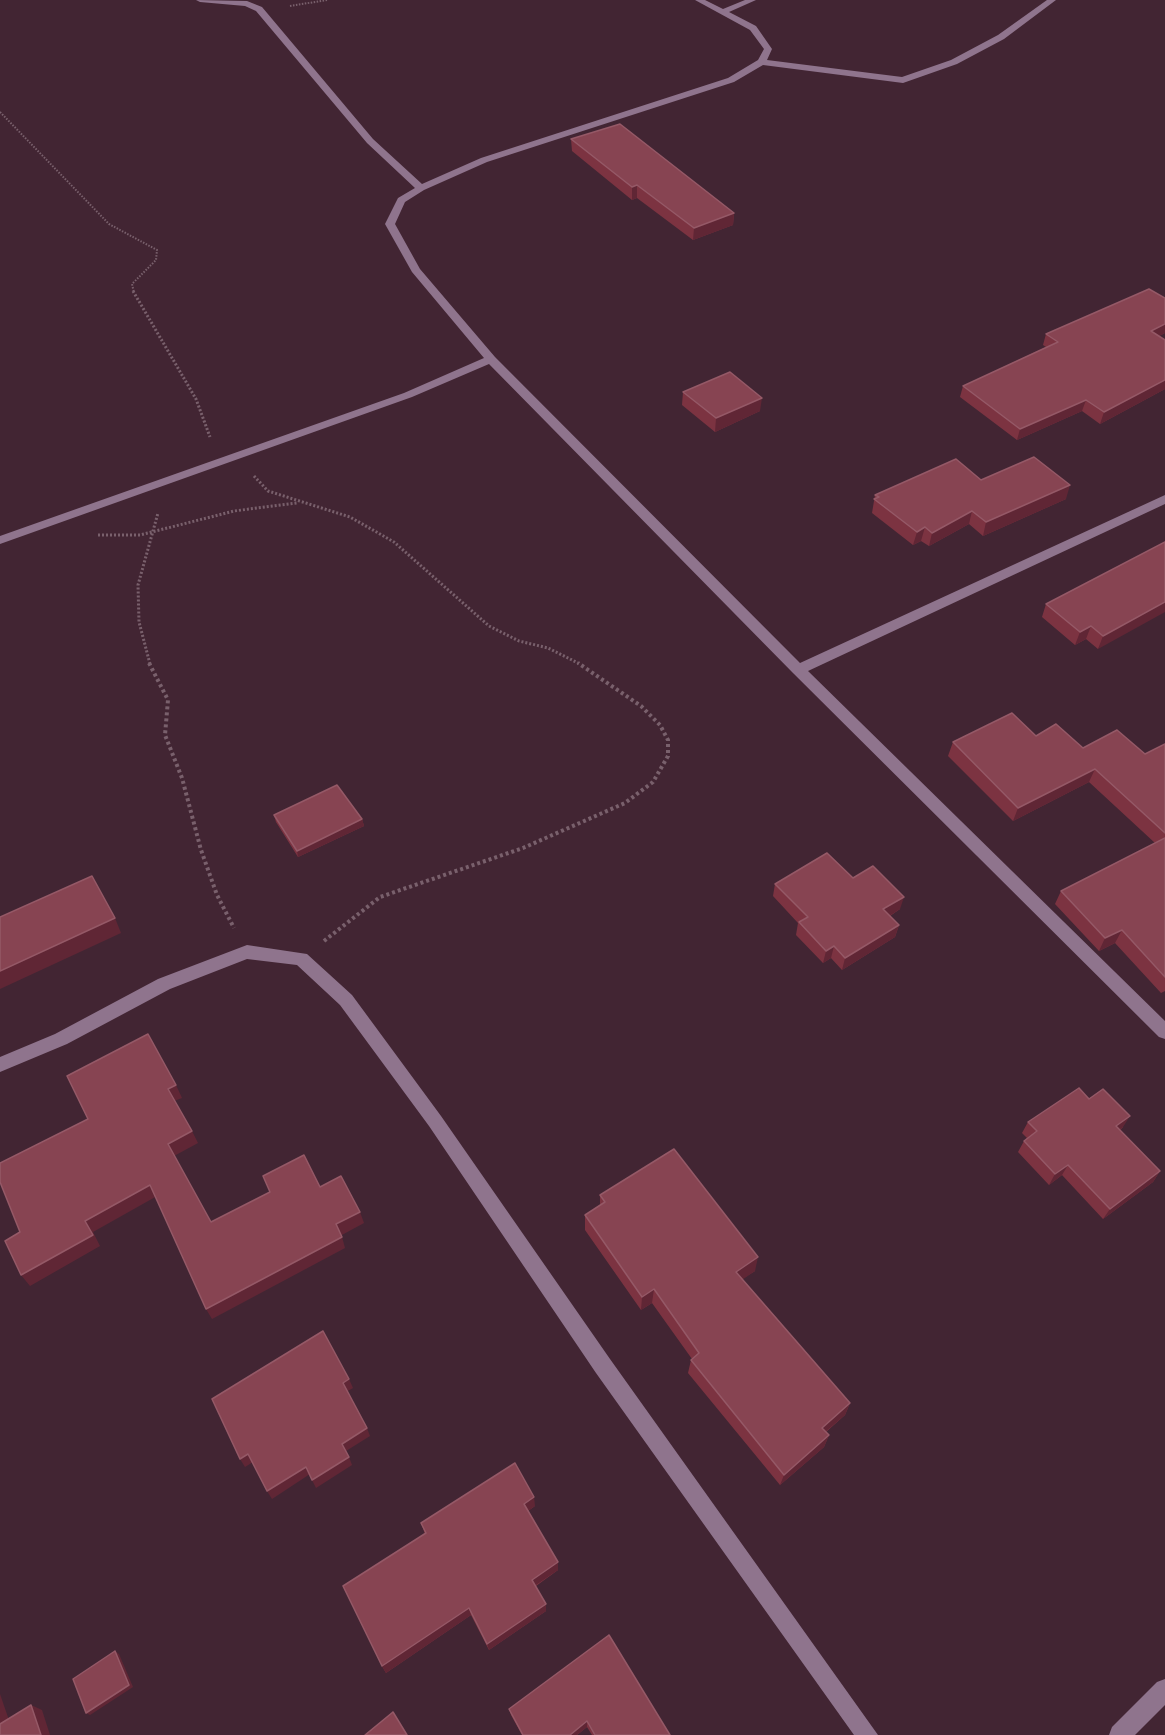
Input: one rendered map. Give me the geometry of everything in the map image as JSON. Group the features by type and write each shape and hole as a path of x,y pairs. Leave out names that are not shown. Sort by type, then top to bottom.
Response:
{"street":[{"path":"200,0 248,4 259,9 370,141 421,188"},
{"path":"699,0 753,28 768,49 762,62 731,80 484,160 421,188 401,200 390,224 416,270 491,359 798,670 1165,1032"},
{"path":"723,12 752,0"},
{"path":"762,62 903,80 954,62 1001,37 1052,0"},
{"path":"0,540 219,460 408,395 491,359"},
{"path":"798,670 1165,499"},
{"path":"0,1065 61,1039 164,984 247,952 301,959 346,1000 435,1121 603,1366 867,1735"},
{"path":"1120,1735 1165,1690"}],"path":[{"path":"0,112 109,224 157,250 156,260 132,284 133,292 196,399 219,460 253,475 268,491 298,503 350,517 399,546 489,626 519,641 548,648 571,658 641,706 660,725 669,740 668,756 653,782 625,803 523,848 380,897 301,959"},
{"path":"177,476 150,533 138,585 139,622 148,661 168,699 165,735 182,778 201,850 217,895 247,952"},
{"path":"150,533 234,511 298,503"}],"building":[{"path":"620,124 734,213 694,228 637,185 632,187 571,139"},
{"path":"1149,289 1165,298 1165,324 1151,331 1165,340 1165,380 1104,412 1086,400 1020,429 963,386 1058,342 1046,334"},
{"path":"730,372 762,398 716,418 683,392"},
{"path":"1034,457 1070,485 986,522 972,511 932,533 925,527 917,532 874,499 879,497 875,495 956,459 981,480"},
{"path":"1165,542 1165,602 1103,636 1091,626 1080,632 1046,604"},
{"path":"1012,713 1036,736 1056,724 1083,748 1117,730 1145,754 1165,744 1165,833 1095,769 1018,808 953,742"},
{"path":"337,785 362,819 297,851 274,815"},
{"path":"1165,838 1165,977 1122,930 1105,938 1061,891"},
{"path":"827,853 853,878 873,866 904,897 883,909 899,925 845,958 834,946 826,951 799,922 808,917 775,884"},
{"path":"92,876 115,918 0,971 0,917"},
{"path":"148,1034 176,1085 168,1089 192,1131 168,1144 211,1222 270,1192 263,1176 304,1155 320,1187 341,1176 360,1212 336,1224 342,1237 206,1309 150,1185 85,1221 93,1235 21,1275 5,1241 20,1232 0,1182 0,1163 88,1119 67,1076"},
{"path":"1079,1088 1089,1099 1103,1089 1130,1116 1116,1126 1160,1171 1110,1209 1068,1165 1055,1174 1024,1141 1037,1131 1028,1122"},
{"path":"674,1149 758,1257 736,1272 850,1403 822,1428 829,1435 784,1475 691,1360 699,1353 654,1289 642,1297 585,1215 605,1202 600,1195"},
{"path":"323,1331 349,1379 343,1383 367,1428 342,1444 349,1457 312,1480 306,1467 267,1491 248,1454 240,1459 212,1399"},
{"path":"515,1463 534,1497 524,1504 558,1562 532,1580 546,1604 487,1644 469,1608 382,1666 343,1586 426,1533 421,1523"},
{"path":"609,1635 670,1735 595,1735 587,1721 570,1735 523,1735 509,1709"},
{"path":"115,1651 129,1685 86,1713 73,1679"},
{"path":"31,1705 41,1735 0,1735 0,1724"},
{"path":"393,1712 407,1735 365,1735"}]}
